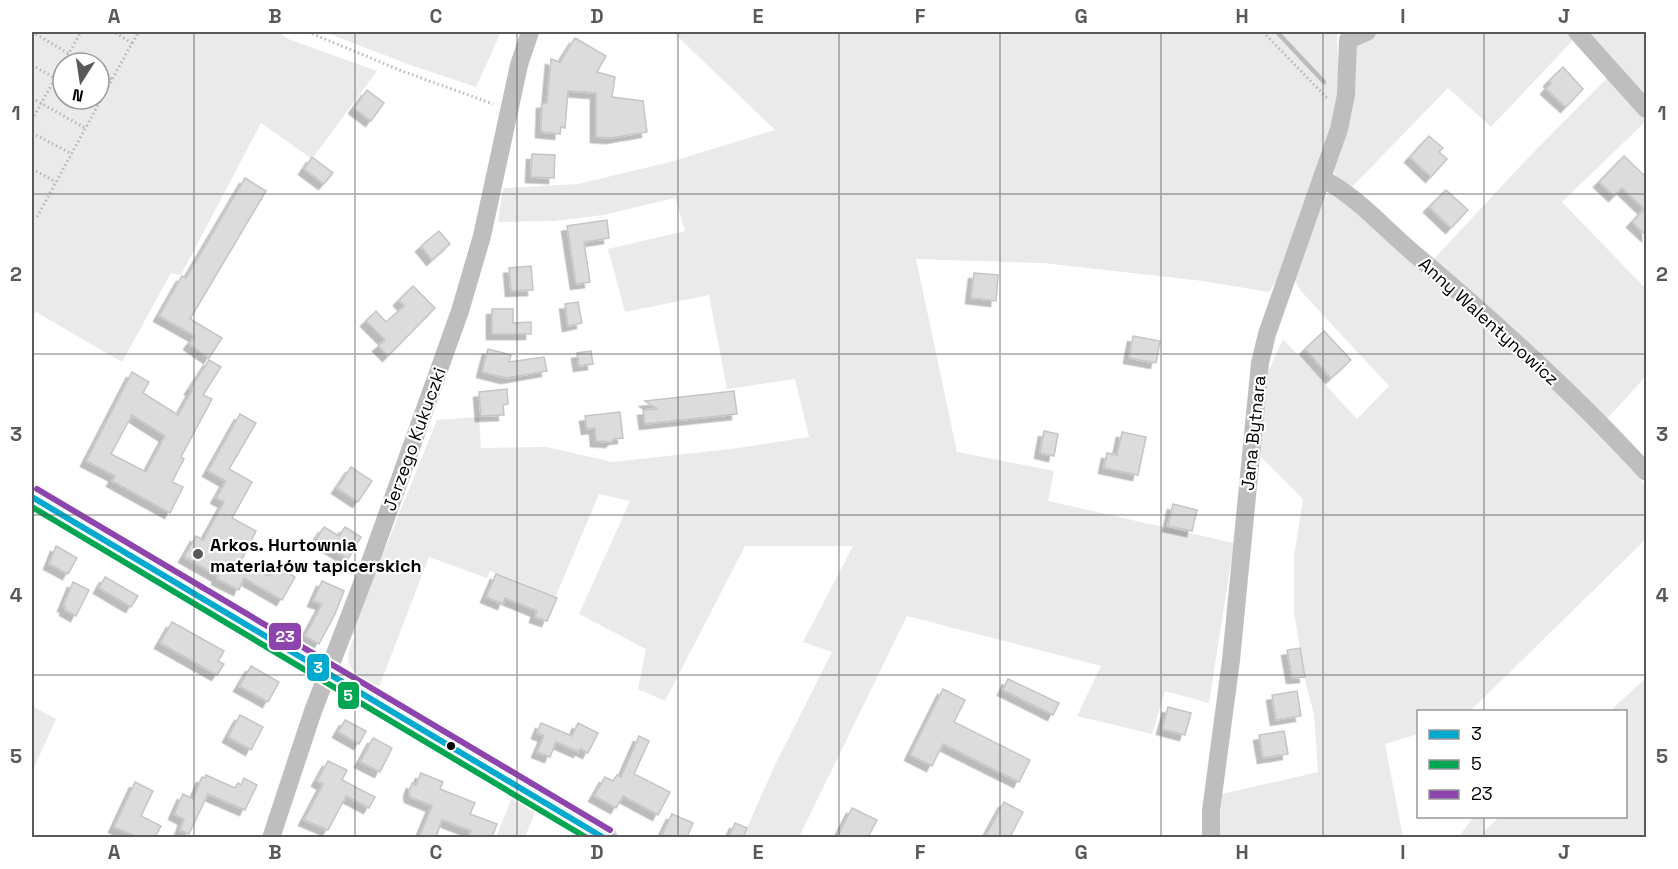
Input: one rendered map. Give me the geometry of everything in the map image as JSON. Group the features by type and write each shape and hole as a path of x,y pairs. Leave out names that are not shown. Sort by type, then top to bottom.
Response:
{"main road":[{"path":"32,498 604,837"}],"street":[{"name":"Jerzego Kukuczki","path":"271,837 312,711 328,674 460,311 482,236 519,65 530,32"},
{"name":"Jana Bytnara","path":"1211,837 1211,811 1231,660 1260,363 1267,334 1323,179 1343,113 1348,40 1367,32"},
{"path":"1577,32 1647,110"},
{"name":"Anny Walentynowicz","path":"1323,179 1348,193 1450,284 1573,397 1647,472"}],"path":[{"path":"32,32 63,51"},
{"path":"70,51 81,32"},
{"path":"114,32 132,43"},
{"path":"112,79 139,32"},
{"path":"308,32 402,71 510,110"},
{"path":"1263,32 1343,113"},
{"path":"32,65 51,76"},
{"path":"32,120 51,85"},
{"path":"32,98 86,128"},
{"path":"37,217 95,111"},
{"path":"32,133 72,154"},
{"path":"32,169 56,182"}],"shaded area":[{"path":"32,32 278,32 288,39 377,71 312,159 261,123 181,275 171,273 122,362 36,312 32,318"},
{"path":"324,32 501,32 476,87"},
{"path":"673,32 1337,32 1339,110 1282,274 1269,292 1203,281 1043,263 916,259 957,452 1054,471 1048,501 1234,543 1209,703 1165,691 1152,734 1077,716 1101,666 907,616 799,837 743,837 774,767 832,652 803,642 853,546 745,546 665,701 638,689 646,649 579,614 630,501 599,494 555,598 490,571 487,578 429,557 379,687 351,668 348,656 355,636 351,633 437,420 479,417 481,448 547,447 612,462 731,449 809,437 795,379 727,389 709,295 625,312 608,249 685,231 675,198 603,215 554,221 498,222 503,188 578,184 670,162 775,130"},
{"path":"1380,32 1571,32 1576,37 1491,127 1448,88 1350,189 1334,173 1355,47 1365,37"},
{"path":"1584,32 1646,32 1646,101"},
{"path":"1609,76 1646,121 1562,202 1646,289 1646,376 1604,422 1432,261 1526,160"},
{"path":"1335,193 1581,412 1646,486 1646,539 1471,710 1417,710 1417,734 1385,744 1403,837 1219,838 1222,794 1318,772 1314,714 1306,684 1294,613 1294,556 1303,499 1257,453 1264,381 1283,339 1357,419 1389,386 1300,290 1293,277 1324,197"},
{"path":"1646,678 1646,837 1459,837 1472,818 1484,818 1484,831 1498,818 1627,818 1627,710 1611,710"},
{"path":"32,706 56,719 32,772"},
{"path":"512,798 535,812 525,837 496,837"}],"building":[{"path":"575,38 606,56 597,72 615,77 612,97 643,101 647,132 611,138 596,137 596,93 568,91 565,128 561,127 560,134 541,132 542,103 547,103 551,59 560,62"},
{"path":"1563,67 1583,89 1566,107 1546,89 1551,83 1549,81"},
{"path":"367,90 384,103 371,121 354,108"},
{"path":"1429,136 1443,148 1439,152 1447,159 1431,177 1410,157"},
{"path":"532,154 555,155 554,178 531,177"},
{"path":"1624,156 1647,178 1647,236 1632,222 1644,209 1622,188 1614,196 1599,182"},
{"path":"312,157 333,173 324,184 304,169"},
{"path":"245,178 266,191 190,319 222,338 209,358 189,344 195,336 159,316 182,276 186,278"},
{"path":"1446,190 1468,210 1451,228 1429,207"},
{"path":"607,220 609,238 584,242 590,282 576,284 567,226"},
{"path":"439,231 450,244 432,260 421,246"},
{"path":"531,266 533,290 511,291 509,268"},
{"path":"974,273 998,275 996,301 971,298"},
{"path":"413,286 435,308 388,356 378,346 385,340 366,321 376,311 386,322 404,306 399,300"},
{"path":"578,302 582,323 568,326 565,304"},
{"path":"492,309 513,309 513,323 531,322 531,334 492,334"},
{"path":"1324,331 1351,360 1331,378 1305,349"},
{"path":"1133,336 1160,341 1156,363 1129,358"},
{"path":"488,349 511,355 509,362 544,357 547,371 506,378 482,372"},
{"path":"591,351 593,364 579,366 577,353"},
{"path":"209,360 221,367 203,395 212,399 181,457 184,459 172,482 183,487 170,513 112,481 115,476 86,461 132,372 149,382 143,393 178,415 192,390 190,389","holes":["132,415 165,436 146,472 111,454"]},
{"path":"507,389 508,404 503,405 504,415 481,416 479,392"},
{"path":"734,391 737,414 645,424 643,410 657,409 645,401"},
{"path":"620,412 623,438 614,439 611,442 596,441 595,428 587,429 585,416"},
{"path":"240,414 256,423 229,469 252,482 232,518 256,531 240,563 269,576 275,565 295,577 282,600 244,578 239,590 217,579 218,576 184,557 196,536 203,540 224,502 216,498 226,481 208,471"},
{"path":"1044,431 1058,434 1054,456 1040,453"},
{"path":"1122,432 1146,437 1138,475 1104,468 1107,453 1117,455"},
{"path":"351,467 372,481 358,502 337,488"},
{"path":"1173,504 1197,510 1192,531 1168,526"},
{"path":"324,527 339,536 345,527 361,537 348,559 316,539"},
{"path":"56,546 77,558 68,574 49,564"},
{"path":"496,574 557,598 547,621 535,617 537,611 505,598 503,604 486,597"},
{"path":"105,577 138,596 131,607 99,588"},
{"path":"322,581 344,591 319,644 305,636 322,604 313,601"},
{"path":"73,582 89,590 76,616 65,610 66,607 63,606"},
{"path":"172,622 224,651 218,661 224,664 217,675 160,643"},
{"path":"1300,648 1305,677 1292,678 1287,650"},
{"path":"251,666 279,682 268,702 239,686"},
{"path":"1008,679 1059,703 1053,715 1003,690"},
{"path":"943,689 965,700 954,722 1030,760 1019,782 943,744 932,766 910,755"},
{"path":"1297,691 1301,716 1276,720 1272,695"},
{"path":"1168,707 1191,713 1185,735 1162,729"},
{"path":"240,715 263,727 251,750 228,737"},
{"path":"345,720 366,731 359,744 338,732"},
{"path":"541,723 572,736 578,723 598,733 588,753 580,749 579,752 556,742 550,757 537,752 544,736 537,733"},
{"path":"1284,731 1288,754 1263,758 1259,735"},
{"path":"639,736 649,741 634,774 670,792 658,815 623,796 616,808 594,796 605,777 613,781 617,775 621,777"},
{"path":"373,738 392,748 380,772 360,762"},
{"path":"328,761 347,770 342,780 375,797 369,808 346,796 328,830 304,820 323,784 317,781"},
{"path":"421,773 443,782 440,789 475,803 470,814 497,824 492,837 468,837 471,831 442,820 436,837 419,837 432,806 410,797 409,791 412,783 416,785"},
{"path":"206,775 235,788 238,783 241,785 244,778 257,785 245,810 208,794 189,834 180,830 184,819 174,814 183,794 193,799 202,777 205,778"},
{"path":"135,782 153,791 141,816 161,826 155,837 137,837 114,827"},
{"path":"1004,802 1023,812 1010,837 985,837"},
{"path":"852,808 877,820 868,837 837,837"},
{"path":"672,814 693,823 687,837 669,837 662,834"},
{"path":"735,823 747,828 743,837 729,837"}],"waterway":[{"path":"1277,32 1324,82"}],"transit line":[{"name":"23","path":"37,489 610,830"},
{"name":"3","path":"32,497 604,838"},
{"name":"5","path":"32,507 587,838"}],"place":[{"name":"Arkos. Hurtownia materiałów tapicerskich","path":"198,554"}]}
